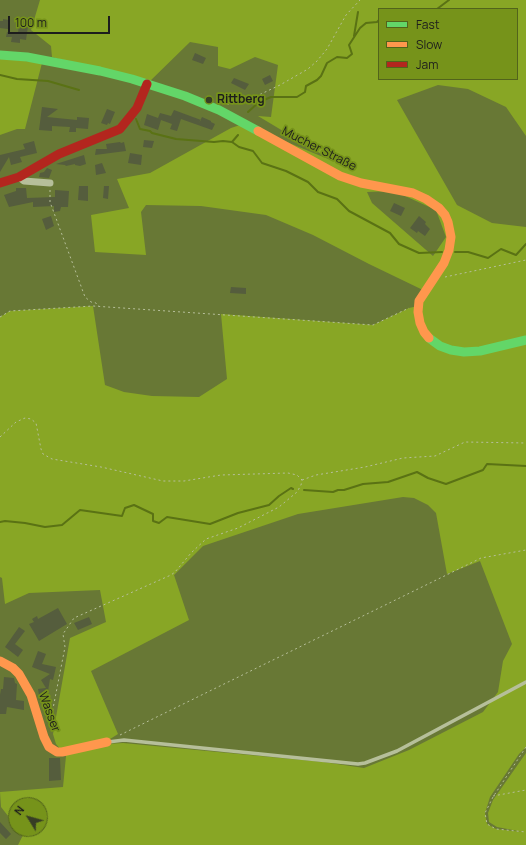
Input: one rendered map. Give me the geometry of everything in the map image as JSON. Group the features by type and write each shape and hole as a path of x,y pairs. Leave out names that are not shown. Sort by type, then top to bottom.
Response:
{"main road":[{"name":"Mucher Straße","path":"0,55 27,57 76,66 147,84 184,96 219,110 340,176 361,183 413,193 433,203 445,215 451,237 447,256 421,297 418,306"},
{"path":"0,183 19,177 59,154 120,129 134,112 147,84"},
{"path":"418,306 420,323 424,332 430,339 440,346 451,350 464,352 480,351 526,340"},
{"name":"Wasser","path":"0,661 13,668 23,681 31,696 44,737 49,747 56,752 62,752 107,742"}],"street":[{"path":"19,177 24,181 50,183"}],"lane":[{"path":"107,742 124,740 358,764 366,763 397,751 526,682"}],"path":[{"path":"219,110 224,104 242,103 280,85 317,62 327,49 346,15 360,0"},
{"path":"50,183 50,202 85,297 90,302 96,303 100,306"},
{"path":"434,278 449,277 526,260"},
{"path":"0,317 10,311 100,306 373,325 409,308 418,306"},
{"path":"0,437 16,422 25,418 31,419 36,423 43,454 52,458 163,481 221,475 283,474 297,475 302,480"},
{"path":"302,480 316,475 365,467 403,458 435,456 465,442 526,443"},
{"path":"49,726 65,647 63,634 74,618 170,576 206,539 238,528 269,513 290,500 297,492 302,480"},
{"path":"119,735 481,558 526,550"},
{"path":"526,747 493,797 485,813 487,824 496,829 526,832"},
{"path":"493,797 526,790"}],"green space":[{"path":"40,0 526,0 526,136 506,107 468,89 438,85 397,100 457,205 492,223 526,227 526,747 519,754 490,797 485,813 487,824 496,829 523,832 497,827 489,822 488,813 493,800 526,753 526,845 18,845 22,837 48,837 48,797 8,797 8,816 1,807 0,792 63,787 66,756 56,744 53,734 70,638 106,622 100,590 29,593 5,604 2,578 0,577 0,317 10,311 93,306 105,385 124,392 152,396 199,397 227,379 221,314 373,325 409,308 418,306 425,291 313,235 266,215 201,206 146,205 141,212 146,255 95,252 91,215 129,208 117,179 150,173 231,128 243,124 333,161 258,116 271,117 278,65 255,57 230,69 218,66 218,47 190,42 147,84 52,57 51,46 31,30","holes":["394,191 436,210 446,237 433,256 372,203 367,192","403,497 414,498 428,505 436,513 447,574 480,561 512,644 503,661 498,692 483,712 409,750 364,768 323,762 123,743 108,744 107,741 118,734 91,671 189,620 174,575 203,546 298,514"]},
{"path":"0,58 42,63 25,129 17,129 0,135"}],"building":[{"path":"3,19 9,20 8,29 0,28 0,21 3,21"},
{"path":"19,24 28,26 26,40 20,39 20,43 11,42 12,37 6,37 7,32 18,33"},
{"path":"195,53 206,58 203,64 192,60"},
{"path":"270,75 273,81 265,85 262,79"},
{"path":"234,78 249,84 245,90 231,83"},
{"path":"42,107 58,109 47,117 77,120 77,117 89,118 88,129 76,128 76,132 69,132 70,127 52,126 52,131 39,130"},
{"path":"107,109 115,112 110,124 108,123 107,125 101,123"},
{"path":"174,110 201,120 202,117 215,124 212,130 181,119 177,131 170,129 172,124 161,120 158,130 144,125 147,114 158,118 160,113 171,116"},
{"path":"144,140 154,141 152,148 143,147"},
{"path":"34,141 37,153 20,157 22,162 11,165 9,157 0,172 0,155 25,149 23,144"},
{"path":"124,142 126,151 95,155 96,149 107,149 106,144"},
{"path":"130,153 142,155 141,165 128,163"},
{"path":"84,155 86,164 80,166 75,164 66,166 56,164"},
{"path":"102,163 106,173 96,175 95,165"},
{"path":"47,168 52,170 49,178 39,177 40,173 44,172"},
{"path":"79,186 88,186 88,201 78,200"},
{"path":"104,186 109,186 108,199 103,198"},
{"path":"16,188 26,188 27,198 55,197 55,190 69,191 68,207 61,207 60,211 54,212 54,206 33,207 33,202 9,207 4,195 16,191"},
{"path":"394,203 405,208 401,216 390,211"},
{"path":"51,216 54,226 46,230 42,219"},
{"path":"419,216 426,222 425,224 430,229 425,236 410,228"},
{"path":"231,287 246,288 246,294 230,293"},
{"path":"58,608 67,624 39,641 29,624 34,622 32,619 37,616 38,619"},
{"path":"89,617 92,624 78,630 74,623"},
{"path":"19,627 25,631 15,644 23,650 18,657 5,647"},
{"path":"38,651 46,654 42,664 56,667 53,680 50,679 48,691 47,690 49,700 40,701 38,689 46,688 41,680 50,674 32,667"},
{"path":"4,677 14,678 15,683 17,684 16,700 24,701 24,710 7,707 6,714 0,714 0,695 1,689 3,689"},
{"path":"49,758 60,758 61,780 49,781"},
{"path":"0,822 8,831 8,837 6,839 0,833"}],"waterway":[{"path":"438,8 449,0"},
{"path":"354,36 358,12"},
{"path":"248,112 259,102 271,97 297,97 305,92 306,86 321,76 327,63 337,57 347,58 352,54 349,45 360,28 366,23 378,21"},
{"path":"0,75 17,79 48,81 79,90"},
{"path":"136,119 140,129 150,131 152,133 176,139 232,142 239,147 253,151 262,163 286,171 308,182 318,192 337,199 349,211 390,233 399,244 419,253 442,252"},
{"path":"232,142 238,135"},
{"path":"455,252 468,252 488,258 501,249 516,255 526,244"},
{"path":"304,490 333,492 363,484 388,482 417,472 428,478 446,484 483,470 487,464 526,466"},
{"path":"0,522 25,523 45,527 62,525 80,510 122,516 125,508 134,505 153,514 153,521 159,523 167,517 210,524 238,513 269,505 279,496 291,488 293,489"}],"traffic: fast":[{"path":"0,55 27,57 100,71 132,79 185,96 219,110 258,131"},
{"path":"429,338 440,346 451,350 464,352 480,351 526,340"}],"traffic: slow":[{"path":"258,131 340,176 361,183 413,193 426,199 439,208 445,215 451,237 449,250 444,263 419,301 418,312 420,323 424,332 429,338"},
{"path":"0,661 13,668 19,674 31,695 44,737 49,747 57,752 62,752 107,742"}],"traffic: jam":[{"path":"0,183 19,177 59,154 120,129 137,108 147,84"}],"place":[{"name":"Rittberg","path":"209,100"}]}
